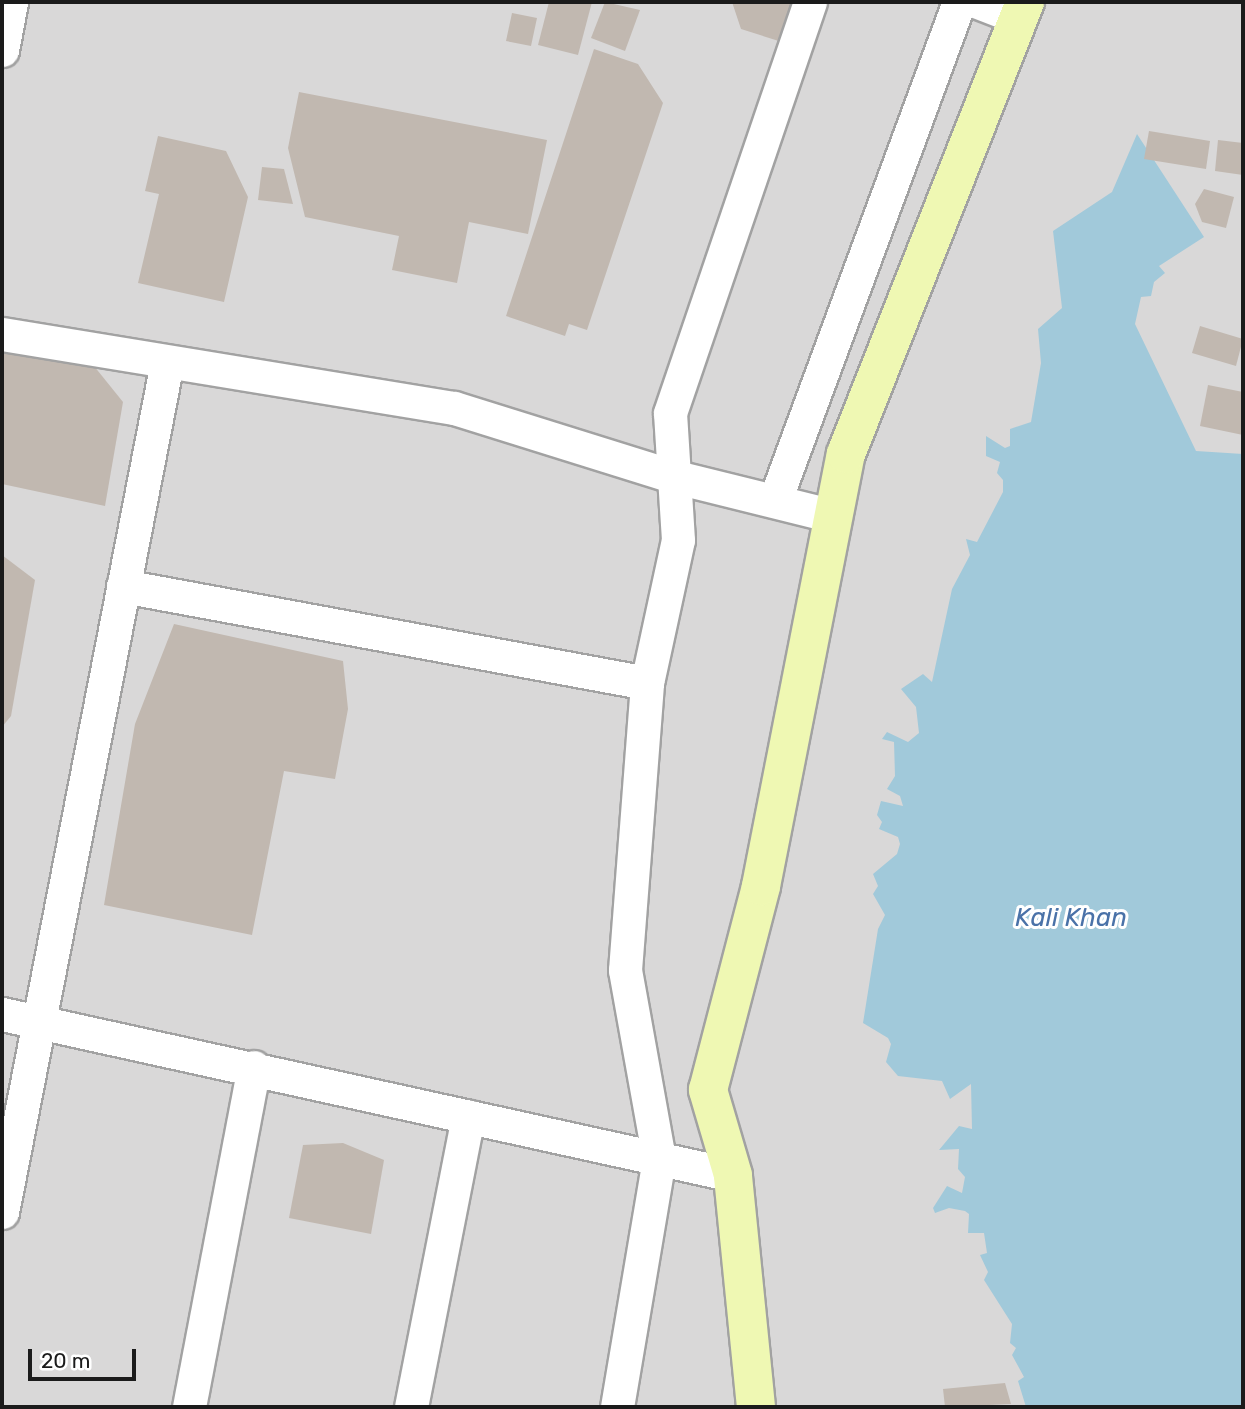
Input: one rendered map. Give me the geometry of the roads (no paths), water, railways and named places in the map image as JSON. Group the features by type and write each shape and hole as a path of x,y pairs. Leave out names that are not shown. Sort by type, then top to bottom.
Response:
{"main road":[{"path":"756,1407 733,1175 708,1090 761,886 846,454 1022,10"}],"street":[{"path":"2,50 11,2"},
{"path":"617,1407 659,1159 625,970 647,683 678,540 670,413 810,2"},
{"path":"775,500 959,2"},
{"path":"978,2 1022,10"},
{"path":"2,334 454,408 676,477 834,516"},
{"path":"2,1212 167,362"},
{"path":"123,586 647,683"},
{"path":"2,1014 254,1067 733,1175"},
{"path":"189,1407 254,1067"},
{"path":"411,1407 468,1117"}],"water":[{"name":"Kali Khan","path":"1137,134 1204,237 1159,266 1165,273 1154,282 1151,296 1141,297 1135,324 1196,451 1243,454 1243,1407 1026,1407 1018,1381 1024,1377 1012,1355 1016,1348 1010,1343 1012,1324 984,1280 988,1272 980,1255 987,1253 984,1233 968,1233 969,1214 965,1211 949,1208 935,1213 933,1208 947,1186 962,1193 965,1177 958,1169 959,1149 939,1150 959,1126 972,1129 971,1084 950,1099 942,1081 898,1076 886,1062 891,1044 888,1038 863,1023 878,929 885,915 873,894 878,886 873,874 897,854 900,844 898,837 879,829 882,822 877,815 881,801 903,806 900,796 887,789 895,776 894,742 882,739 887,732 908,742 919,733 916,707 901,689 923,674 932,682 952,589 970,555 966,539 977,542 1003,492 1003,480 997,473 1000,462 986,456 986,436 1005,448 1010,446 1010,429 1031,422 1041,363 1038,329 1062,308 1053,231 1112,192"}]}
